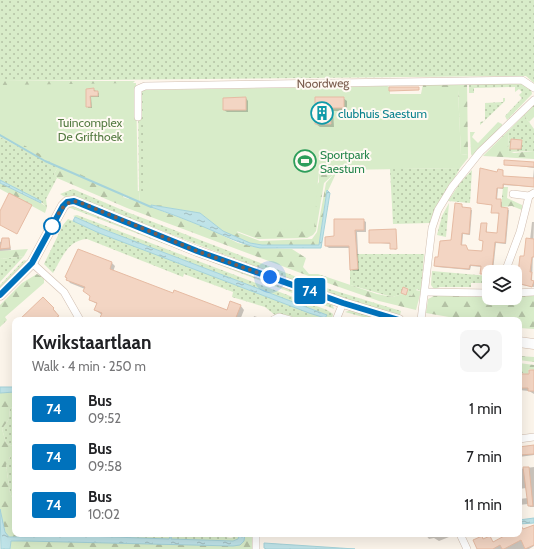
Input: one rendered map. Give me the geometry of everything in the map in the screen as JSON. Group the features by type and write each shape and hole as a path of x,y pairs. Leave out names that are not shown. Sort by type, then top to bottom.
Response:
{"street":[{"name":"Noordweg","path":"138,117 138,89 145,86 522,80 534,88"},
{"path":"421,317 432,228 442,202 480,152 534,100"},
{"path":"508,265 520,232 531,195 512,194"},
{"path":"0,295 32,263 61,209 67,202 79,202 197,251 343,303 389,317"},
{"path":"32,263 64,292 78,317"},
{"path":"425,292 482,293"},
{"path":"522,293 534,292"},
{"path":"337,317 343,303"},
{"path":"522,342 534,344"},
{"path":"522,439 534,437"},
{"path":"256,537 256,549"},
{"path":"461,537 467,549"}],"green space":[{"path":"0,0 534,0 534,83 526,76 0,81"},
{"path":"0,81 135,81 131,85 0,89"},
{"path":"521,82 531,89 532,94 507,120 505,116 522,98 519,95 522,92 519,89 515,92 515,87 474,88 474,93 469,93 469,83"},
{"name":"Tuincomplex De Grifthoek","path":"136,83 138,201 58,164 0,132 0,85"},
{"path":"467,83 468,154 461,155 458,90 423,90 423,84"},
{"name":"Sportpark Saestum","path":"423,84 423,90 458,90 461,155 468,154 468,158 460,168 342,170 319,168 314,230 238,229 234,236 204,215 195,211 183,208 151,205 151,207 140,203 139,191 144,191 144,90 387,86 390,87 390,94 421,94"},
{"path":"138,90 144,90 144,191 139,191"},
{"path":"503,98 505,98 505,101 485,120 485,103 503,102"},
{"path":"534,105 534,117 529,122 524,115"},
{"path":"524,115 534,129 534,151 509,152 509,130"},
{"path":"498,122 502,124 502,126 472,156 470,132 475,132 472,137 478,143"},
{"path":"0,127 125,190 123,197 129,199 130,191 139,191 140,203 205,227 238,243 260,248 292,249 306,258 303,267 309,274 318,274 377,294 392,297 403,294 412,296 415,290 421,291 416,310 379,301 322,281 127,208 57,178 54,174 58,167 0,137"},
{"path":"509,130 508,151 514,153 534,151 534,159 483,156"},
{"path":"0,137 58,167 54,174 57,178 46,199 47,207 41,202 0,180"},
{"path":"318,168 338,169 326,195 319,245 262,245 250,243 223,231 200,213 151,206 146,204 146,202 188,202 197,204 211,214 221,226 260,241 312,239 317,232 326,183 334,174 324,183 316,231 313,235 307,238 258,239 223,226 220,223 237,223 238,229 307,229 307,208 313,193 312,191 319,182"},
{"path":"460,168 430,223 393,224 390,169"},
{"path":"472,170 470,203 448,201 460,183"},
{"path":"0,183 47,207 45,213 0,189"},
{"path":"503,187 508,187 507,198 522,205 522,210 512,206 501,207"},
{"path":"73,189 127,212 323,287 401,311 400,315 388,313 304,285 107,210 75,196 65,197 60,194"},
{"path":"220,197 220,222 207,207 190,200 178,201 177,198"},
{"path":"449,203 446,237 437,235 442,216"},
{"path":"73,205 332,303 334,309 68,207"},
{"path":"77,215 327,310 333,314 332,317 291,317 281,314 275,315 265,307 232,297 233,292 184,274 183,277 87,239 80,240 70,246 53,273 44,264 63,225 68,219 249,290 326,315 100,228 73,216"},
{"path":"28,249 24,256 0,259 0,251"},
{"path":"350,254 424,254 421,291 417,289 412,296 403,294 392,297 350,285"},
{"path":"24,256 0,282 0,259"},
{"path":"24,260 27,261 0,291 0,285"},
{"path":"432,271 482,275 482,283 471,283 471,287 440,287 434,289 431,285"},
{"path":"37,274 44,278 44,283 5,317 7,320 0,327 0,305 22,283"},
{"path":"534,293 534,329 522,328 522,317 449,317 426,313 428,299 434,296 482,294 482,305 522,305 522,294"},
{"path":"351,310 377,317 363,317 345,312"},
{"path":"522,356 534,357 534,362 522,360"},
{"path":"522,363 534,365 534,370 529,369 528,374 522,373"},
{"path":"12,392 12,408 10,408 9,419 2,429 6,443 12,446 12,453 6,465 12,497 12,537 6,536 0,509 0,393"},
{"path":"10,408 12,408 12,446 6,443 2,429 9,419"},
{"path":"12,446 12,497 6,465 10,458"},
{"path":"113,537 170,537 169,539"},
{"path":"172,537 239,537 233,541 171,539"},
{"path":"244,537 253,537 253,549 10,549 11,541 98,541 233,546 242,542"}],"water":[{"path":"0,180 41,201 41,203 0,183"},
{"path":"327,190 330,193 321,248 260,248 239,242 151,207 151,205 200,213 223,231 250,243 262,245 319,245"},
{"path":"75,217 327,315 326,317 322,317 309,313 99,233 73,221"},
{"path":"0,387 12,387 12,392 0,393"},
{"path":"0,509 5,532 9,537 113,537 169,539 171,537 171,539 233,541 239,537 245,537 244,541 240,545 233,546 11,541 10,549 1,549"},
{"path":"534,518 534,523 522,524 522,520"},
{"path":"264,543 355,549 267,549 264,548"}],"building":[{"path":"389,87 419,87 419,90 389,91"},
{"path":"94,88 94,91 98,91 98,96 90,96 91,107 86,107 86,89"},
{"path":"246,97 246,110 223,110 223,98"},
{"name":"clubhuis Saestum","path":"315,97 344,97 344,108 330,108 331,124 315,124"},
{"path":"511,139 522,140 521,149 510,149"},
{"path":"504,160 534,162 534,167 504,165"},
{"path":"480,168 497,172 498,169 503,170 503,176 534,178 534,187 503,184 503,188 497,188 496,199 501,199 501,207 508,208 505,243 495,242 493,265 482,265 482,274 480,274 481,266 470,265 469,269 434,266 435,257 438,257 440,241 451,240 455,203 462,204 462,207 471,208 469,234 462,233 461,245 466,245 468,250 482,251 483,241 479,240 481,223 487,223 486,232 497,233 499,213 491,213 492,205 477,203"},
{"path":"9,193 32,205 17,234 0,225 0,211"},
{"path":"334,219 364,219 364,230 355,230 358,269 350,270 349,246 325,246 325,237 334,236"},
{"path":"396,229 397,249 390,249 390,243 369,243 369,230"},
{"path":"2,238 9,238 10,248 0,249"},
{"path":"526,238 534,239 534,257 532,257 530,272 532,272 531,280 534,281 532,287 522,284 522,265 519,265 520,256 524,256"},
{"path":"78,249 112,262 110,269 173,293 174,290 227,310 230,301 241,305 236,317 100,317 102,313 94,310 97,303 89,300 90,296 83,291 85,287 66,280 67,278 65,277"},
{"path":"403,287 408,289 406,295 401,293"},
{"path":"43,297 54,308 53,309 59,316 57,317 22,317"},
{"path":"529,370 534,370 534,391 528,391 528,388 522,388 522,374 529,374"},
{"path":"534,445 534,454 522,455 522,447"},
{"path":"523,467 529,467 533,506 528,506"},
{"path":"534,525 534,545 525,549 521,540 504,549 502,549 500,545 493,549 477,549 473,540 480,537 482,537 483,539 490,537 493,542 502,537 522,537 522,527 523,529"}],"waterway":[{"path":"0,135 45,161 151,207"}],"bus line":[{"name":"74","path":"0,295 32,263 63,206 67,202 74,201 197,251 343,303 389,317"}],"place":[{"name":"clubhuis Saestum","path":"322,113"},
{"name":"Sportpark Saestum","path":"305,161"}],"route":[{"path":"52,226 61,209 67,202 79,202 197,251 270,277"}]}
